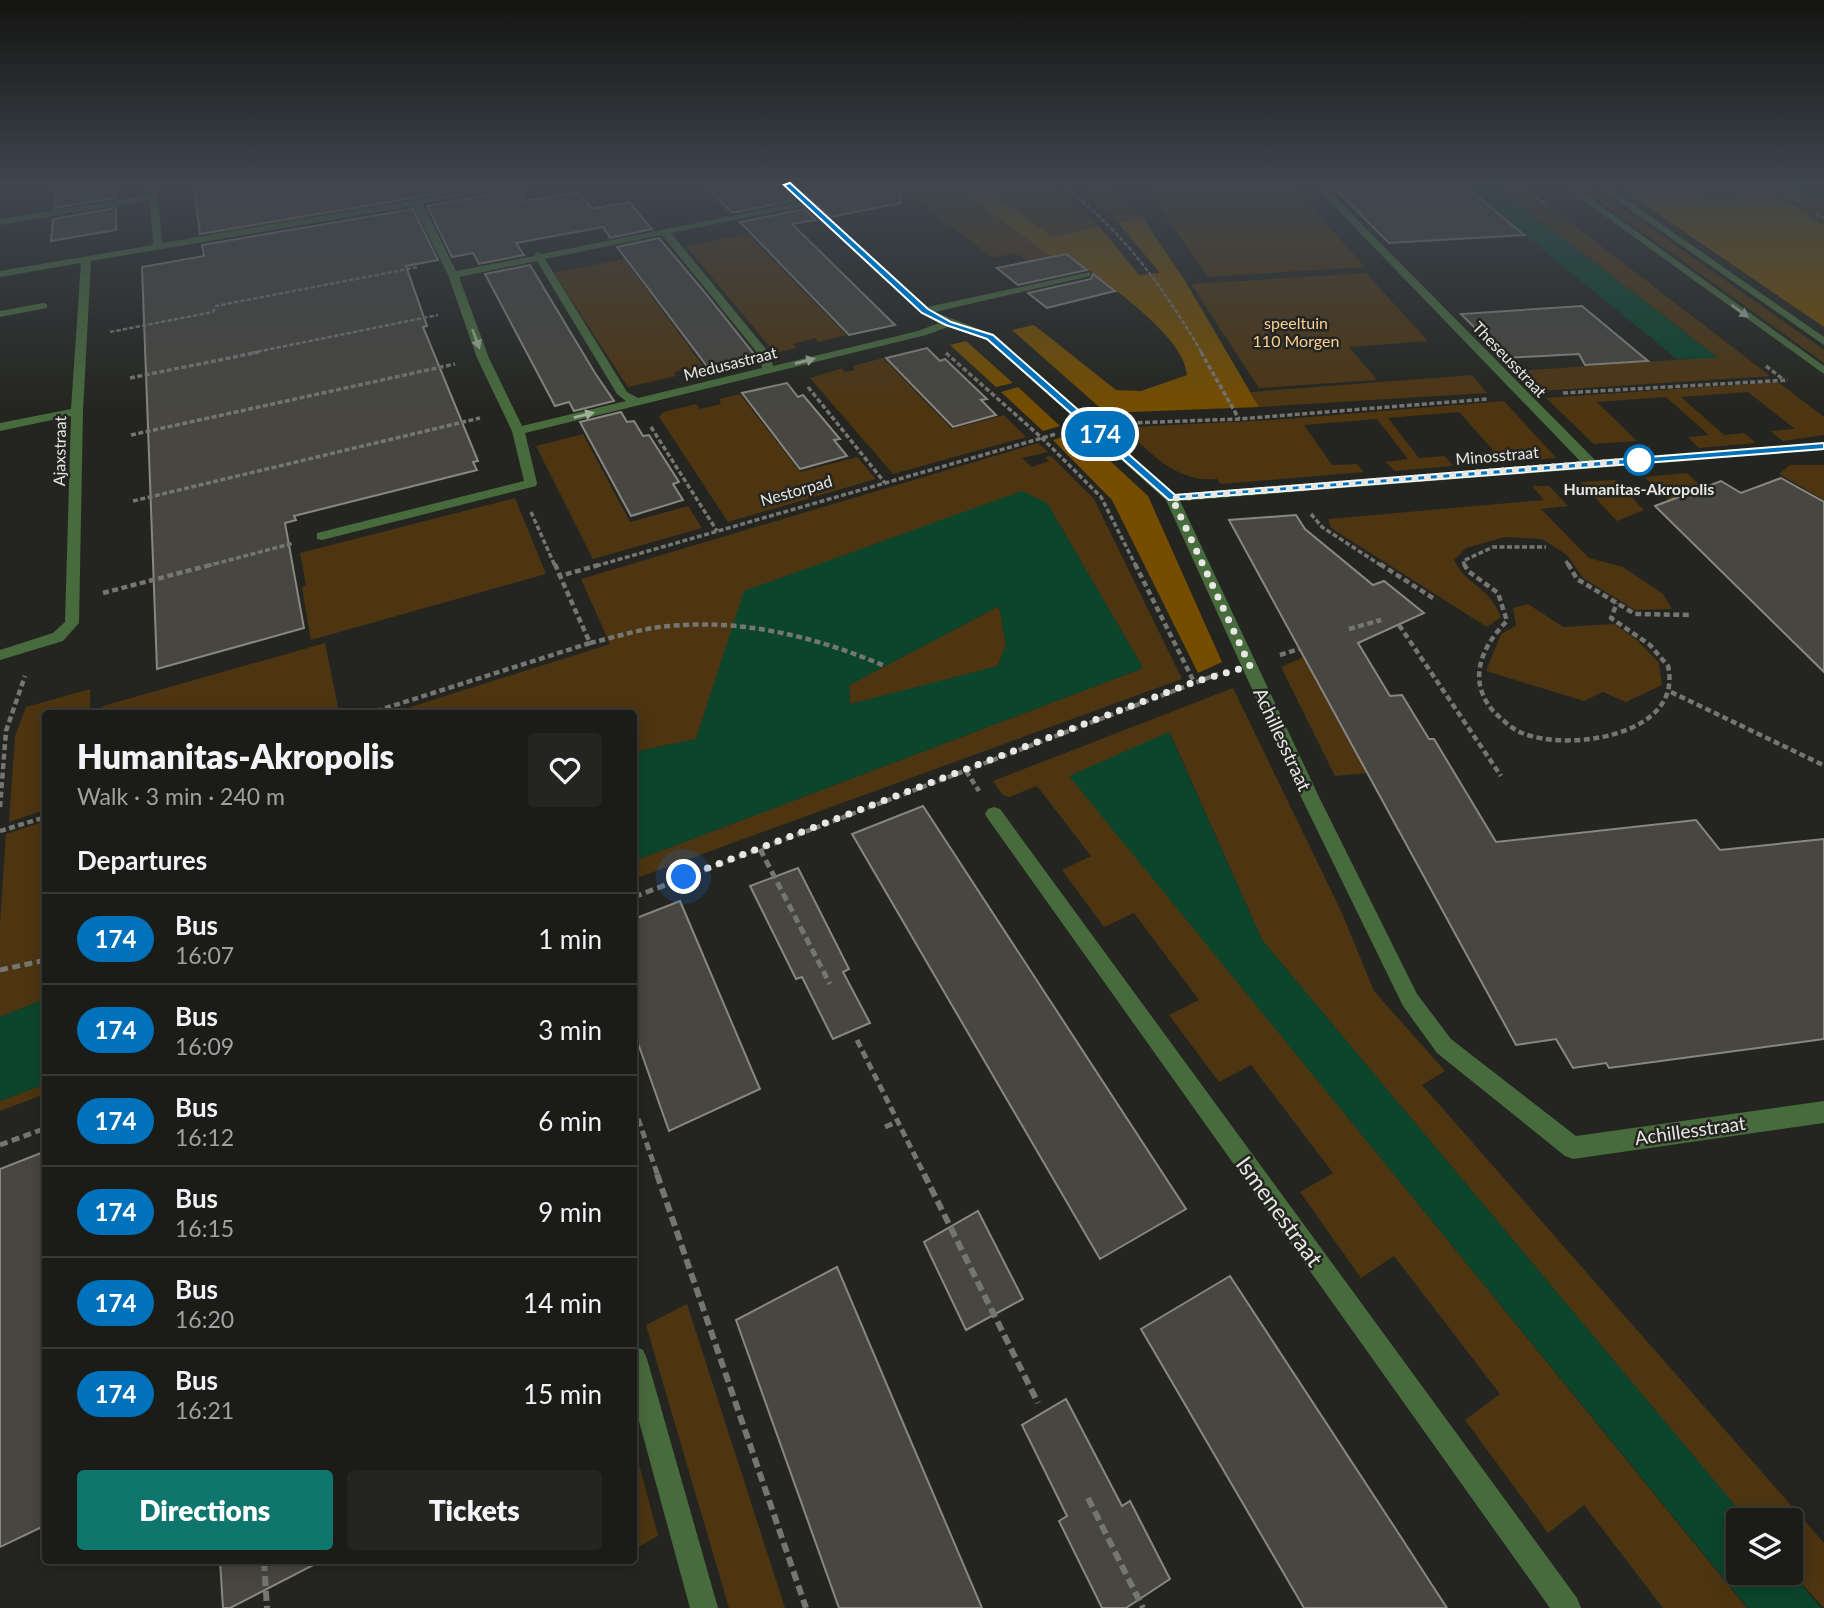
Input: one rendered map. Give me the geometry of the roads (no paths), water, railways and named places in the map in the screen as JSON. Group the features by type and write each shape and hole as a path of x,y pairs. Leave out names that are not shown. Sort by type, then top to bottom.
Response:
{"street":[{"path":"0,274 86,260"},
{"name":"Ajaxstraat","path":"0,655 58,637 72,623 75,600 77,411 86,260"},
{"path":"322,536 531,482 517,431 483,358 446,260"},
{"path":"453,275 517,260"},
{"path":"541,260 623,394 636,402"},
{"path":"688,260 766,356 768,370"},
{"name":"Achillesstraat","path":"869,260 925,311 948,323 990,337 1172,498 1410,1000 1444,1046 1573,1148 1824,1112"},
{"name":"Theseusstraat","path":"1392,260 1592,465"},
{"path":"1670,260 1824,372"},
{"path":"1707,260 1824,342"},
{"path":"925,311 1086,274"},
{"path":"0,314 43,306"},
{"name":"Medusastraat","path":"517,431 922,333 948,323"},
{"path":"0,428 77,411"},
{"name":"Minosstraat","path":"1172,498 1824,446"},
{"name":"Ismenestraat","path":"994,814 1567,1608"},
{"path":"637,1370 704,1608"}],"place":[{"name":"Humanitas-Akropolis","path":"1639,460"}],"park label":[{"name":"speeltuin 110 Morgen","path":"1296,331"}]}
